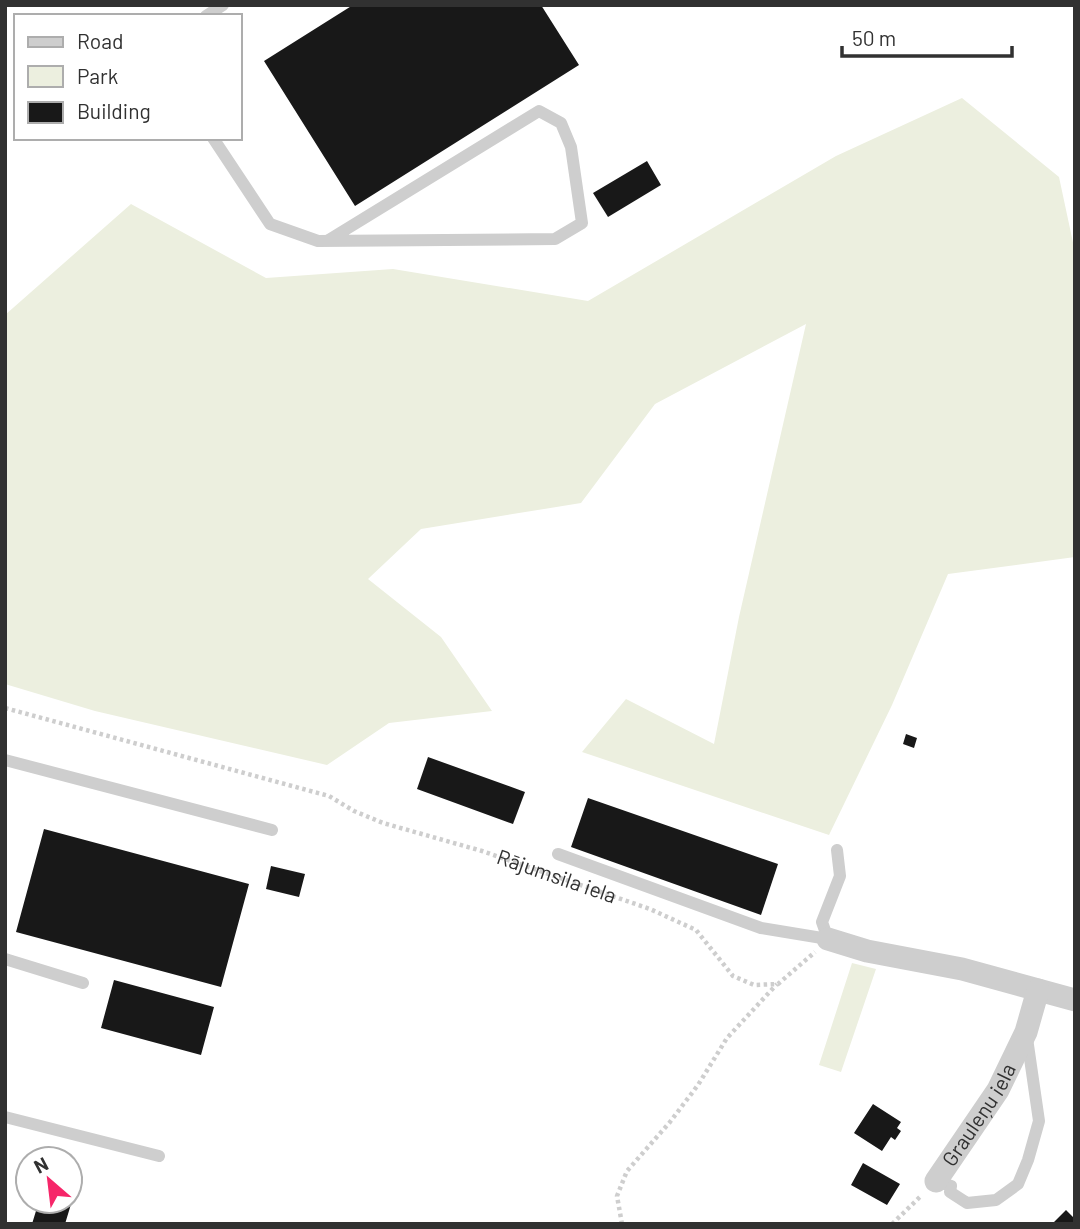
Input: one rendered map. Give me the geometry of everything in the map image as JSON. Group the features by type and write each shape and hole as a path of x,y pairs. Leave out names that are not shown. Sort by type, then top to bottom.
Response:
{"street":[{"path":"828,939 879,953 962,969 1075,999"},
{"name":"Grauleņu iela","path":"936,1181 998,1090 1026,1032 1038,990"}],"lane":[{"path":"214,140 271,224 318,241 327,241 555,239 582,223 571,147 561,123 539,111 327,241"},
{"path":"5,760 272,830"},
{"path":"558,854 761,928 828,939 822,922 840,876 837,849"},
{"path":"5,959 83,983"},
{"path":"936,1181 951,1186 950,1192 967,1203 996,1200 1018,1184 1039,1121 1026,1032"},
{"path":"5,1117 159,1156"}],"path":[{"name":"Rājumsila iela","path":"5,708 329,796 354,811 383,823 482,852 650,909 696,930 733,976 754,985 778,984"},
{"path":"622,1224 617,1196 626,1171 698,1086 727,1038 778,984 804,964 828,939"},
{"name":"Grauleņu iela","path":"892,1224 936,1181"}],"green space":[{"path":"962,98 1059,177 1075,252 1075,557 948,574 892,705 829,835 582,752 626,699 714,744 739,617 806,324 655,404 581,503 421,529 368,579 441,637 492,711 389,723 327,765 95,711 5,684 5,315 131,204 266,278 393,269 588,301 836,156"},
{"path":"852,963 876,969 841,1072 819,1065"}],"building":[{"path":"353,5 541,5 579,65 355,206 264,61"},
{"path":"647,161 661,185 608,217 593,193"},
{"path":"906,734 917,738 914,748 903,744"},
{"path":"428,757 525,792 513,824 417,789"},
{"path":"588,798 778,864 761,915 571,847"},
{"path":"44,829 249,884 221,987 16,932"},
{"path":"271,866 305,874 299,897 266,889"},
{"path":"114,980 214,1007 201,1055 101,1028"},
{"path":"873,1104 901,1122 897,1128 901,1131 895,1140 891,1137 882,1151 854,1133"},
{"path":"863,1163 900,1184 887,1205 851,1185"},
{"path":"1066,1210 1075,1219 1075,1224 1052,1224"},
{"path":"35,1215 68,1215 65,1224 32,1224"}]}
